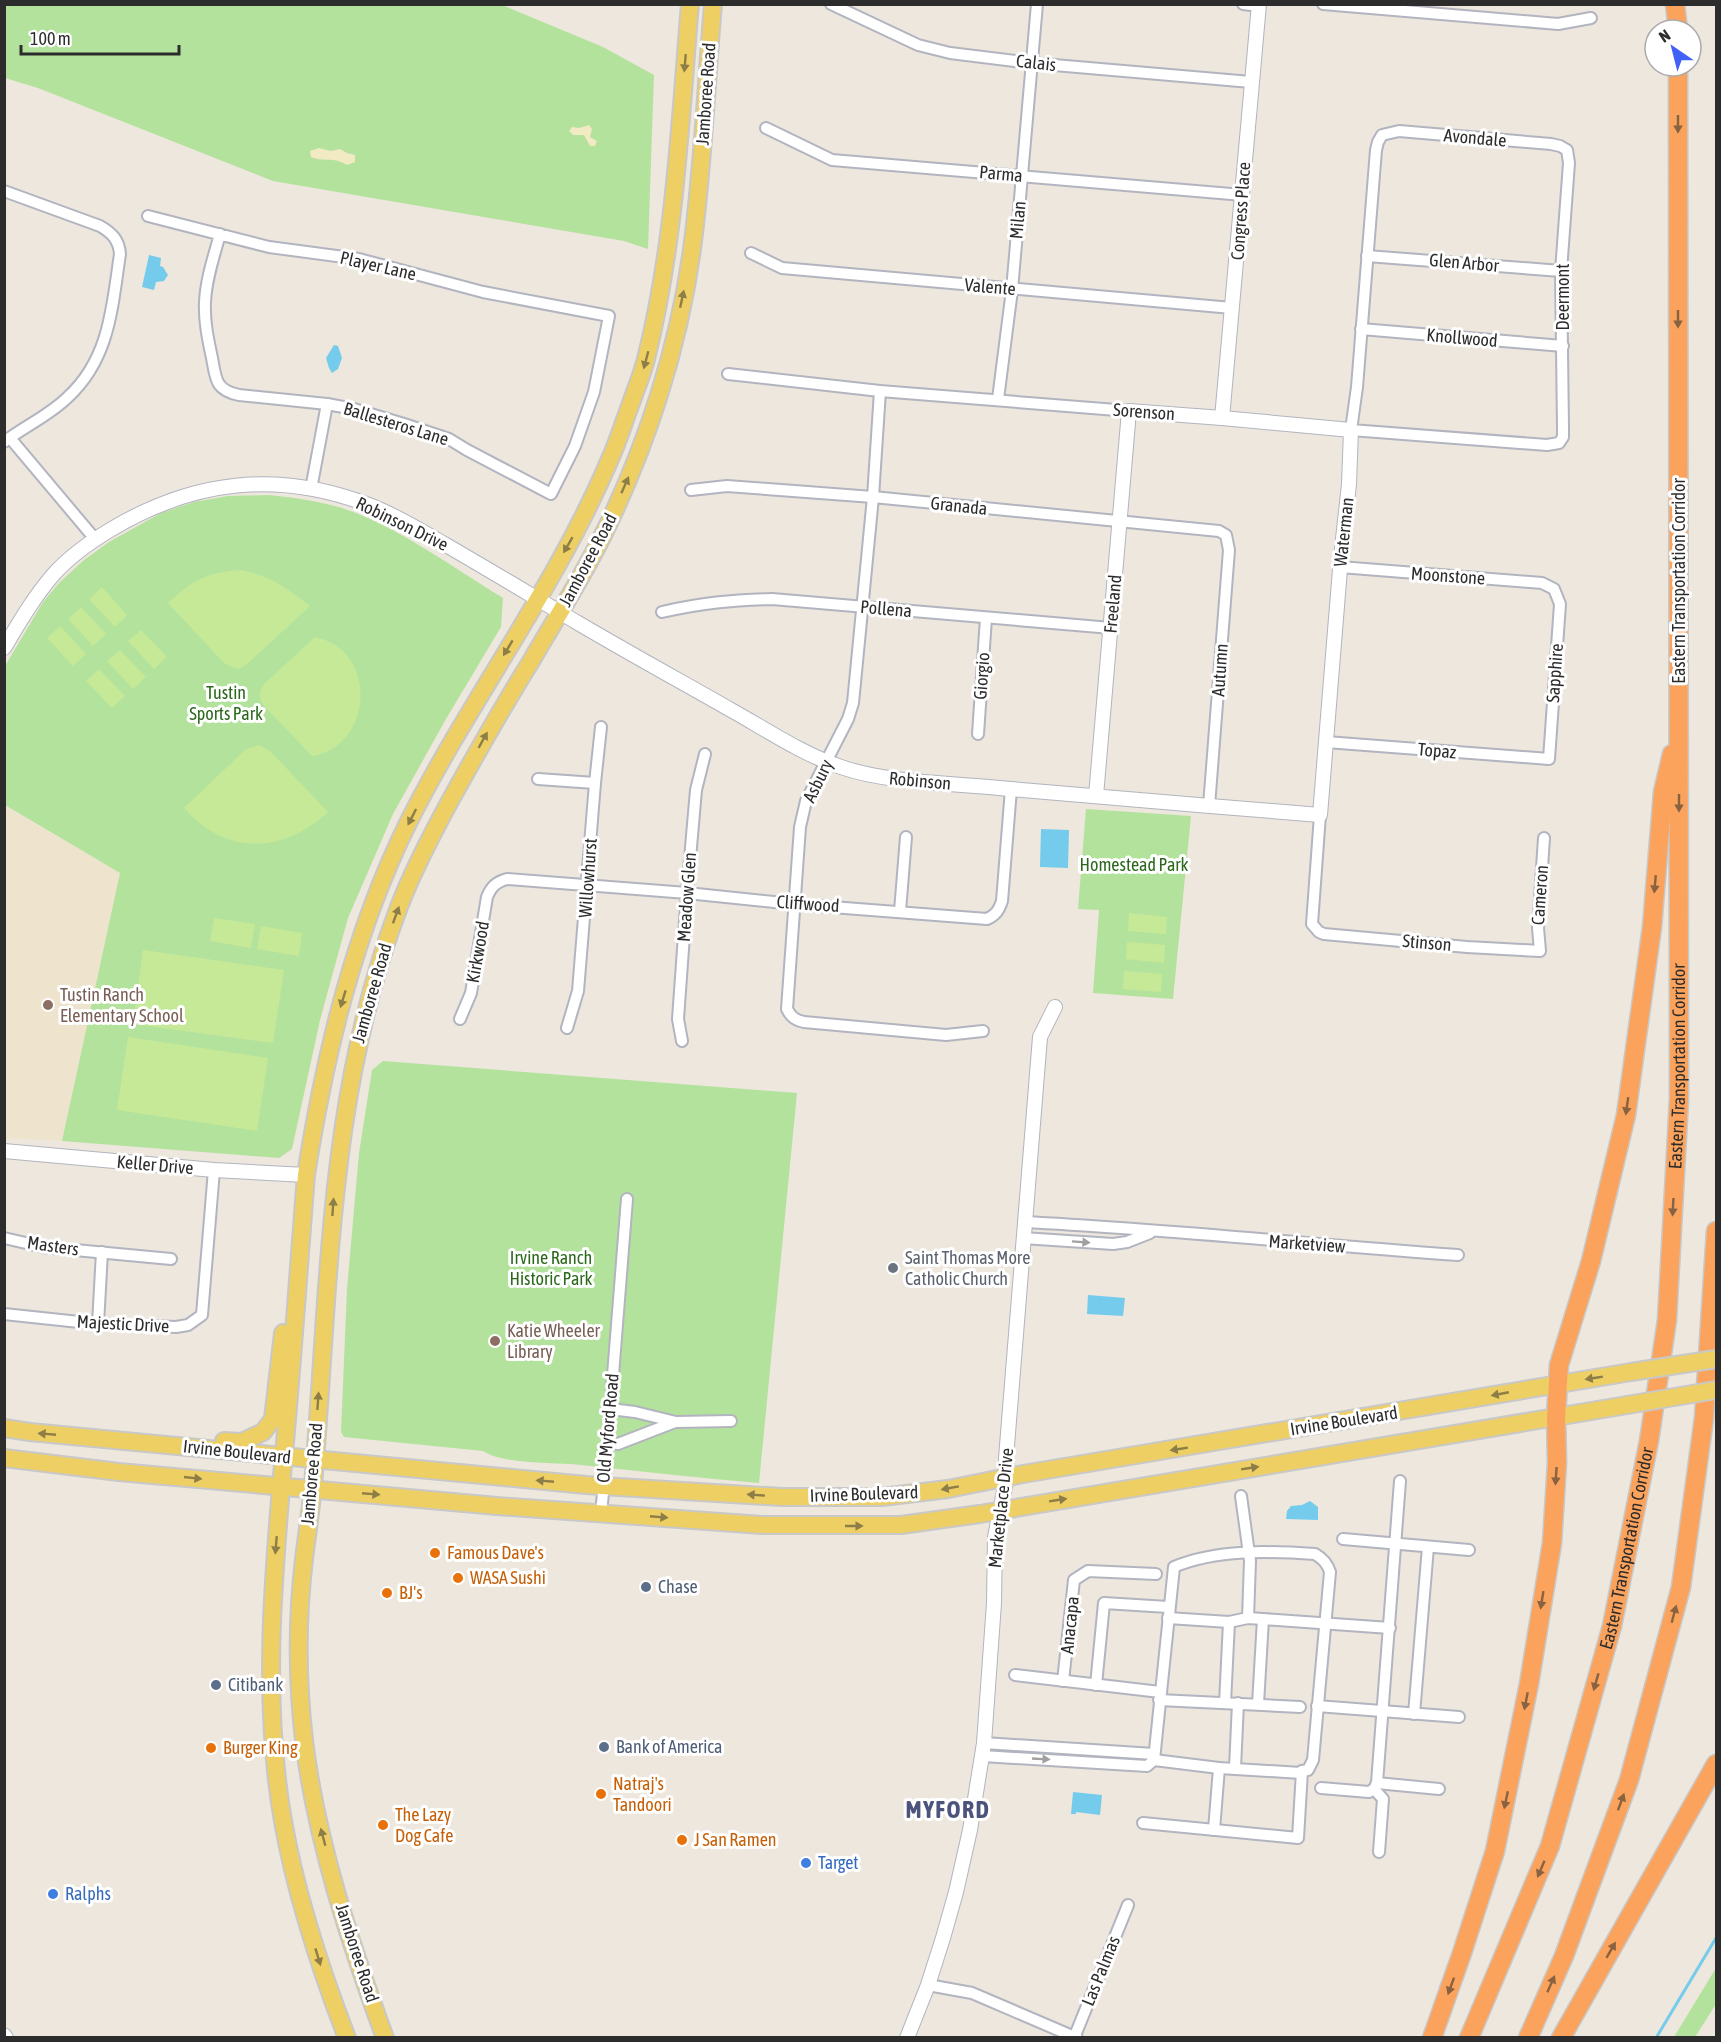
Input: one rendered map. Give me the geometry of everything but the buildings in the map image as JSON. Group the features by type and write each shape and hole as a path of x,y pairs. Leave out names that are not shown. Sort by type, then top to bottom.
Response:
{"highway":[{"name":"Eastern Transportation Corridor","path":"1469,2037 1550,1846 1612,1626 1648,1441 1667,1320 1679,1099 1678,78"},
{"path":"1432,2037 1495,1851 1518,1742 1552,1542 1557,1463 1556,1417 1559,1365 1591,1261 1626,1115 1652,927 1663,792 1679,723"},
{"path":"1528,2037 1564,1956 1629,1780 1681,1587 1704,1418 1716,1231"},
{"path":"1561,2037 1716,1764"}],"main road":[{"name":"Jamboree Road","path":"347,2037 326,1983 294,1874 282,1808 276,1753 272,1670 273,1577 306,1175 333,1031 375,897 408,823 445,753 575,532 610,459 646,362 672,226 690,4"},
{"name":"Jamboree Road","path":"385,2037 350,1936 320,1830 304,1742 300,1692 299,1627 303,1562 313,1489 336,1178 349,1086 367,1005 384,948 413,871 488,732 561,612 603,536 630,475 655,405 674,342 692,255 713,4"},
{"path":"116,1440 242,1442 263,1431 273,1419 287,1300 299,1274"},
{"name":"Irvine Boulevard","path":"4,1428 315,1460 603,1486 782,1497 882,1497 948,1489 1007,1476 1716,1359"},
{"name":"Irvine Boulevard","path":"4,1458 119,1472 497,1506 762,1525 878,1526 901,1525 1000,1510 1716,1390"}],"street":[{"name":"Calais","path":"831,4 918,45 950,53 1032,63 1251,82"},
{"name":"Milan","path":"998,399 1012,290 1036,4"},
{"path":"1243,4 1259,5"},
{"path":"1323,4 1433,9 1558,24 1591,18"},
{"name":"Congress Place","path":"1222,418 1259,5"},
{"name":"Parma","path":"766,128 832,160 1243,195"},
{"name":"Avondale","path":"1382,135 1400,131 1551,144 1567,150"},
{"name":"Waterman","path":"1314,928 1312,924 1313,892 1349,484 1351,430 1376,150 1382,135"},
{"name":"Deermont","path":"1559,443 1563,437 1562,271 1569,163 1567,150"},
{"path":"4,191 100,226 110,232 119,244 120,254 107,335 95,363 79,386 67,398 7,440 94,539"},
{"name":"Player Lane","path":"148,216 269,247 359,259 483,292 609,316 594,392 575,446 551,494"},
{"name":"Ballesteros Lane","path":"220,234 205,299 206,331 216,380 220,388 228,393 354,409 449,439 551,494"},
{"name":"Valente","path":"751,253 782,268 1232,308"},
{"name":"Glen Arbor","path":"1367,256 1562,271"},
{"name":"Knollwood","path":"1361,329 1563,346"},
{"name":"Sorenson","path":"728,375 880,391 1351,430 1547,445 1559,443"},
{"name":"Asbury","path":"880,391 873,497 853,704 848,719 806,801 800,827 786,1009 797,1021 946,1035 983,1031"},
{"path":"311,489 327,404"},
{"name":"Freeland","path":"1096,796 1129,411"},
{"name":"Robinson Drive","path":"4,648 28,608 54,573 94,539 158,504 190,494 229,486 267,484 311,489 339,494 373,506 417,528 561,612"},
{"name":"Granada","path":"690,490 728,486 873,497 1211,530 1219,531 1226,536"},
{"name":"Autumn","path":"1209,806 1229,550 1226,536"},
{"name":"Moonstone","path":"1340,567 1542,583 1554,589"},
{"name":"Sapphire","path":"1549,759 1560,604 1554,589"},
{"name":"Pollena","path":"662,612 700,603 772,599 1111,628"},
{"name":"Robinson","path":"561,612 813,756 862,774 1320,815"},
{"name":"Giorgio","path":"978,734 986,618"},
{"name":"Willowhurst","path":"567,1028 578,991 588,886 594,783 601,727"},
{"name":"Topaz","path":"1326,742 1549,759"},
{"name":"Meadow Glen","path":"682,1041 678,1019 687,893 696,790 705,754"},
{"path":"538,779 594,783"},
{"name":"Cliffwood","path":"494,885 507,879 987,919 994,916 1002,901 1011,789"},
{"path":"900,911 906,837"},
{"name":"Cameron","path":"1540,951 1538,928 1544,838"},
{"name":"Kirkwood","path":"460,1019 471,993 488,897 494,885"},
{"name":"Stinson","path":"1314,928 1324,934 1540,951"},
{"name":"Marketplace Drive","path":"907,2037 928,1985 956,1892 970,1830 983,1749 993,1614 995,1537 1007,1476 1006,1458 1040,1037 1055,1007"},
{"name":"Keller Drive","path":"4,1151 214,1170 306,1175"},
{"name":"Majestic Drive","path":"4,1314 98,1324 176,1327 188,1325 202,1315 214,1170"},
{"name":"Old Myford Road","path":"601,1513 627,1199"},
{"name":"Marketview","path":"1024,1221 1115,1226 1458,1255"},
{"name":"Marketview","path":"1023,1238 1113,1244 1127,1242 1156,1231"},
{"name":"Masters","path":"4,1238 43,1247 171,1259"},
{"name":"Masters","path":"98,1324 102,1252"},
{"path":"610,1409 635,1412 676,1422 731,1421"},
{"path":"608,1443 618,1444 676,1422"},
{"path":"1379,1852 1383,1799 1376,1786 1400,1481"},
{"path":"1241,1496 1249,1552 1248,1618"},
{"path":"1343,1539 1469,1550"},
{"path":"1414,1714 1428,1547"},
{"path":"983,1749 1152,1760 1219,1768 1301,1773 1308,1770 1313,1760 1330,1572 1322,1558 1315,1554 1260,1550 1189,1561 1174,1567 1152,1760"},
{"name":"Anacapa","path":"1064,1681 1074,1580 1088,1571 1156,1574"},
{"name":"Anacapa","path":"1096,1685 1104,1603 1229,1622 1248,1618 1390,1628"},
{"path":"1258,1704 1263,1619"},
{"path":"1225,1703 1229,1622"},
{"path":"1015,1676 1096,1685 1160,1696 1225,1703 1300,1707"},
{"path":"1235,1768 1238,1703"},
{"path":"1317,1706 1459,1717"},
{"path":"1214,1830 1219,1768"},
{"path":"1143,1823 1298,1838 1301,1773"},
{"path":"1322,1788 1369,1792 1376,1786 1439,1789"},
{"name":"Las Palmas","path":"928,1985 972,1993 1075,2037 1128,1905"}],"shaded area":[{"name":"Tustin Ranch Elementary School","path":"4,805 120,873 62,1141 5,1138"}],"green space":[{"path":"5,5 502,5 603,47 654,75 648,249 624,241 273,181 38,88 5,78"},
{"name":"Tustin Sports Park","path":"270,495 342,508 403,536 503,598 501,627 393,814 348,918 320,1020 292,1149 279,1158 62,1141 120,873 5,805 5,666 43,602 60,582 84,560 109,542 161,513 194,502 228,496"},
{"path":"241,570 278,584 310,606 246,665 238,669 225,664 168,603 185,588 209,575"},
{"path":"102,587 127,615 115,627 89,599"},
{"path":"81,607 106,634 93,646 68,619"},
{"path":"60,626 86,654 73,666 47,638"},
{"path":"141,630 167,657 154,669 128,641"},
{"path":"315,637 336,645 350,660 358,678 360,698 357,718 347,735 332,749 312,756 265,707 260,696 264,684"},
{"path":"120,650 146,677 133,689 107,661"},
{"path":"99,669 125,696 112,708 86,681"},
{"path":"259,745 270,751 328,812 292,836 273,842 254,844 218,835 200,824 184,808 246,749"},
{"name":"Homestead Park","path":"1086,809 1191,816 1173,999 1093,993 1099,910 1078,909"},
{"path":"1129,913 1167,917 1166,934 1128,931"},
{"path":"214,918 255,924 251,948 210,941"},
{"path":"261,926 302,933 299,956 257,949"},
{"path":"1127,942 1165,945 1164,963 1126,959"},
{"path":"143,950 284,970 273,1043 133,1024"},
{"path":"1124,971 1162,974 1161,992 1123,989"},
{"path":"128,1037 268,1058 257,1131 117,1110"},
{"name":"Irvine Ranch Historic Park","path":"383,1061 797,1093 759,1483 581,1465 516,1461 483,1451 344,1437 341,1432 347,1289 359,1153 372,1070"},
{"path":"1716,1968 1716,2004 1695,2037 1674,2037"}],"sand":[{"path":"589,125 592,129 590,137 597,141 595,146 590,146 584,135 573,135 569,131 572,127 579,128"},
{"path":"319,148 331,151 340,149 355,155 355,162 347,165 311,157 310,151"}],"water":[{"path":"149,255 161,258 160,266 168,275 164,281 156,282 154,290 142,287"},
{"path":"334,345 338,346 342,358 338,369 332,373 326,358"},
{"path":"1041,829 1069,830 1068,868 1040,867"},
{"path":"1088,1295 1125,1298 1123,1316 1087,1314"},
{"path":"1310,1501 1318,1507 1318,1520 1286,1519 1287,1511 1291,1506 1302,1505"},
{"path":"1073,1792 1102,1795 1100,1815 1076,1812 1076,1814 1071,1814"}],"waterway":[{"path":"1656,2038 1716,1938"}],"place":[{"name":"Tustin Ranch Elementary School","path":"48,1005"},
{"name":"Saint Thomas More Catholic Church","path":"893,1268"},
{"name":"Katie Wheeler Library","path":"495,1341"},
{"name":"Famous Dave's","path":"435,1553"},
{"name":"WASA Sushi","path":"458,1578"},
{"name":"Chase","path":"646,1587"},
{"name":"BJ's","path":"387,1593"},
{"name":"Citibank","path":"216,1685"},
{"name":"Bank of America","path":"604,1747"},
{"name":"Burger King","path":"211,1748"},
{"name":"Natraj's Tandoori","path":"601,1794"},
{"name":"The Lazy Dog Cafe","path":"383,1825"},
{"name":"J San Ramen","path":"682,1840"},
{"name":"Target","path":"806,1863"},
{"name":"Ralphs","path":"53,1894"}],"district":[{"name":"MYFORD","path":"948,1810"}]}
